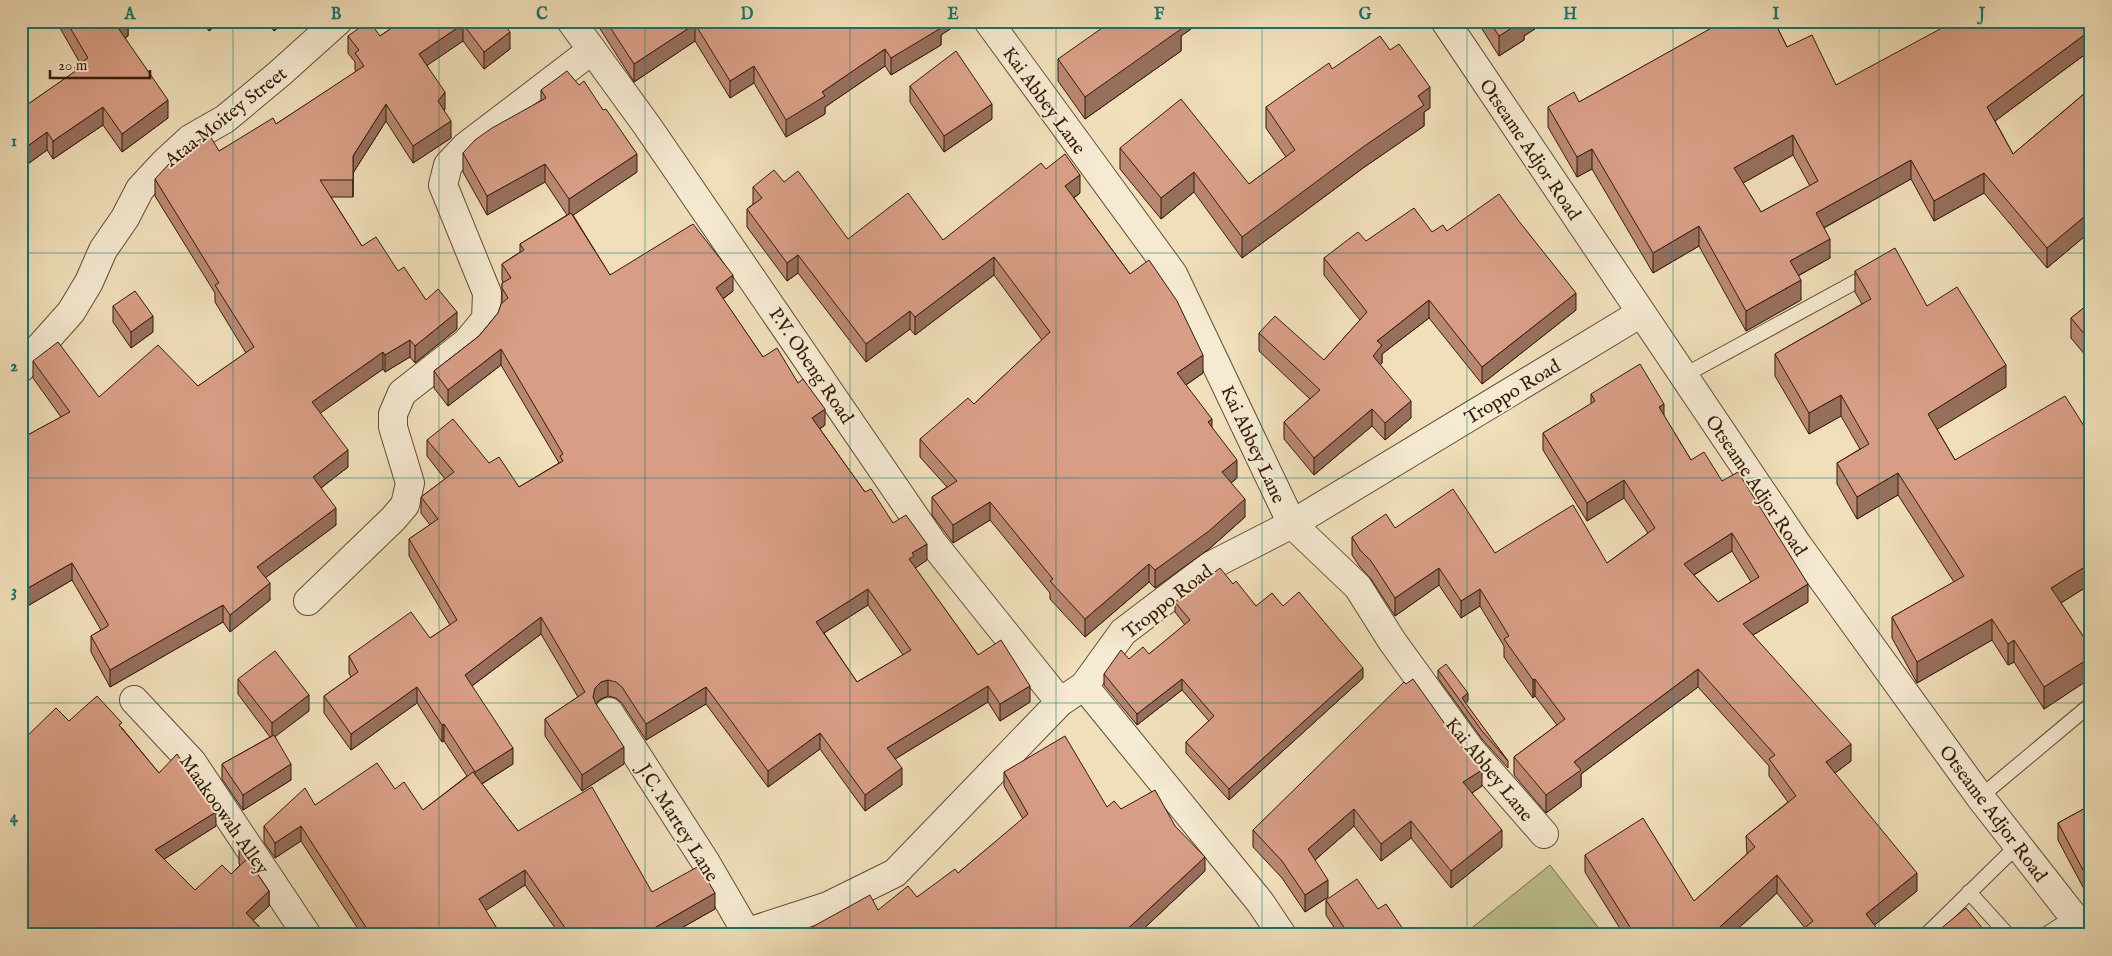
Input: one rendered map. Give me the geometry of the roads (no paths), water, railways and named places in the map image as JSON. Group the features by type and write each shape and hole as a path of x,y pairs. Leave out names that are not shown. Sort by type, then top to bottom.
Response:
{"street":[{"name":"Ataa Moitey Street","path":"21,368 71,312 89,282 103,250 146,182 190,139 225,119 338,21"},
{"name":"P.V. Obeng Road","path":"571,21 660,143 932,542 1060,702"},
{"name":"Otseame Adjor Road","path":"1445,21 1797,544 1980,797 2081,926"},
{"name":"Kai Abbey Lane","path":"991,27 1173,274 1292,524 1358,586 1392,641 1470,749 1544,834"},
{"path":"308,600 393,519 405,504 410,483 393,427 393,414 402,393 467,342 486,319 487,293 443,185 448,165 465,147 592,50"},
{"name":"Troppo Road","path":"745,934 828,906 895,873 1060,702 1084,686 1123,632 1210,566 1292,524 1641,313"},
{"path":"1084,686 1260,902 1282,935"},
{"name":"Maakoowah Alley","path":"134,700 192,762 308,935"},
{"name":"J.C. Martey Lane","path":"609,712 705,861 745,934"}],"lane":[{"path":"1683,376 1857,281"},
{"path":"1980,797 2090,706 2091,702"},
{"path":"1926,935 2018,845"},
{"path":"1969,892 2008,935"},
{"path":"2046,935 2081,926"}]}
